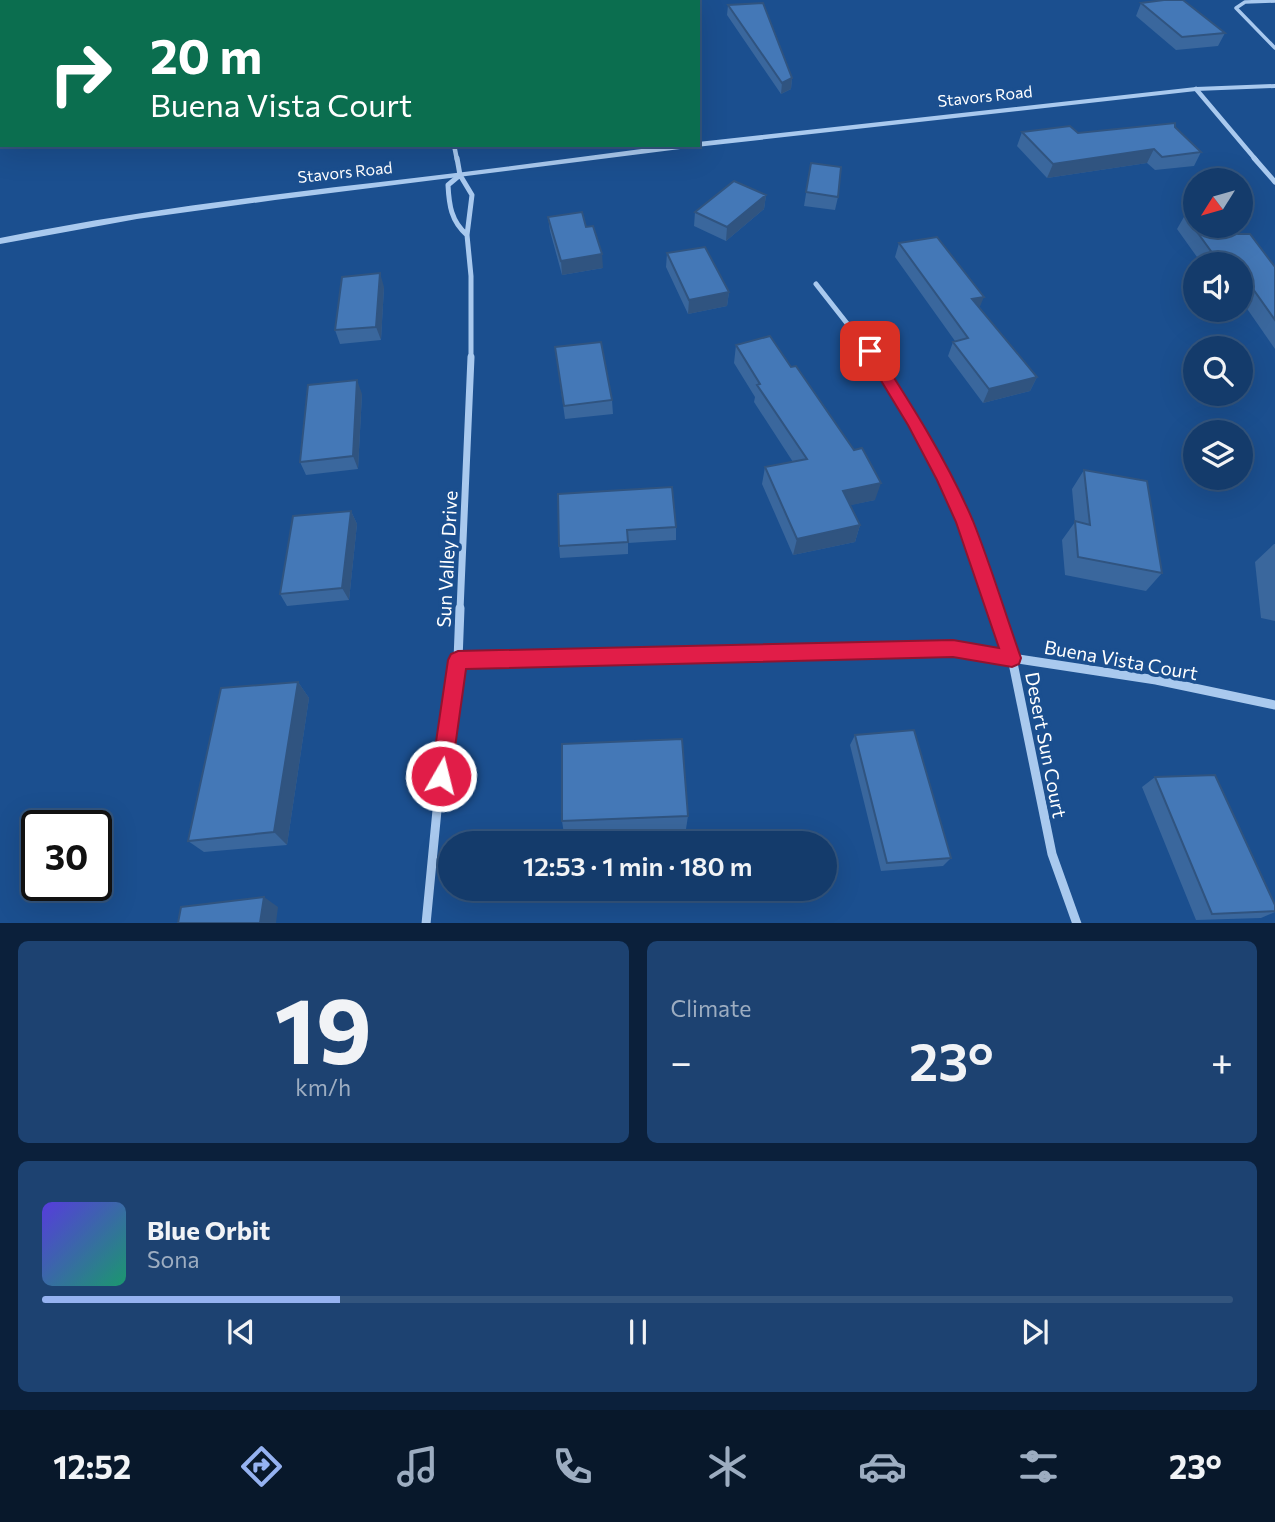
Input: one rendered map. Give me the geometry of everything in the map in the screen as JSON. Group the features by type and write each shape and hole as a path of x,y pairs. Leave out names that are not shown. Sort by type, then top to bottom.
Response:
{"street":[{"name":"Stavors Road","path":"700,145 1196,89 1275,86"},
{"path":"1196,89 1275,182"},
{"path":"454,147 460,175"},
{"name":"Stavors Road","path":"0,241 89,222 251,198 680,147"},
{"name":"Sun Valley Drive","path":"426,923 438,800 458,660 471,359 471,276 467,235 472,195 460,175 448,185 449,213 458,228 467,235"},
{"name":"Desert Sun Court","path":"816,284 870,351 915,422 964,522 1012,658 1052,854 1077,923"},
{"name":"Buena Vista Court","path":"458,660 953,649 1156,680 1275,705"}],"lane":[{"path":"1275,1 1245,2 1236,8 1275,47"}],"building":[{"path":"1183,0 1225,33 1182,37 1141,3"},
{"path":"763,3 792,78 782,83 728,5"},
{"path":"1175,123 1175,127 1201,152 1162,157 1154,149 1053,164 1022,132 1070,126 1078,133"},
{"path":"811,163 841,167 838,197 806,192"},
{"path":"734,181 766,195 727,227 695,212"},
{"path":"582,212 586,227 593,226 602,254 561,261 548,217"},
{"path":"937,237 984,297 972,299 1037,377 989,389 953,342 968,338 899,243"},
{"path":"1202,238 1253,238 1275,267 1275,320 1253,289 1253,252 1212,252"},
{"path":"705,247 729,292 689,300 667,253"},
{"path":"380,273 376,327 335,330 342,277"},
{"path":"770,336 791,367 796,366 854,450 862,448 881,483 843,491 860,525 797,539 765,467 807,459 757,385 760,384 736,345"},
{"path":"601,342 612,400 564,406 555,347"},
{"path":"357,380 353,456 300,462 308,385"},
{"path":"1084,470 1147,481 1162,573 1078,557 1075,521 1090,525"},
{"path":"672,487 676,527 627,530 628,542 559,546 558,494"},
{"path":"351,511 342,588 280,594 293,516"},
{"path":"298,682 274,832 188,841 221,688"},
{"path":"914,730 951,858 887,863 855,735"},
{"path":"682,739 688,816 562,821 562,744"},
{"path":"1215,775 1275,905 1275,911 1212,914 1155,777"},
{"path":"264,897 260,923 178,923 181,907"}],"route":[{"path":"441,776 458,660 953,649 1012,658 964,522 945,480 915,422 870,351"}]}
